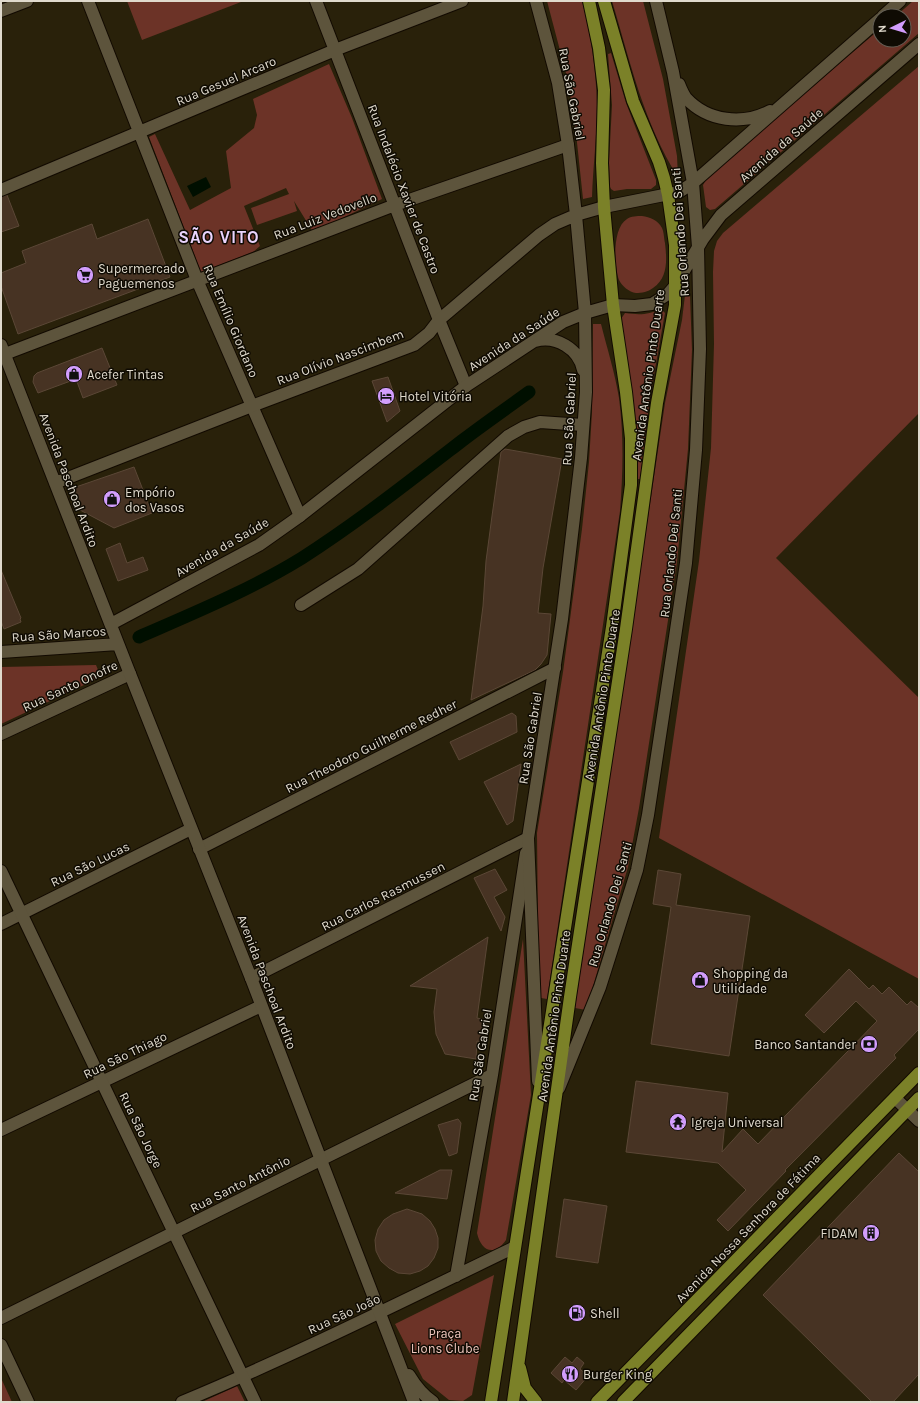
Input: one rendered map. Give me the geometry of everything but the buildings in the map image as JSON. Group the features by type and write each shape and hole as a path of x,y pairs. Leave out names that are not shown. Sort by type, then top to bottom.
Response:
{"main road":[{"path":"1,11 27,1"},
{"name":"Rua Emílio Giordano","path":"88,1 197,280 300,516"},
{"name":"Rua Indalécio Xavier de Castro","path":"316,1 466,386"},
{"name":"Rua Gesuel Arcaro","path":"1,190 335,50 462,1"},
{"name":"Rua São Gabriel","path":"456,1276 492,1075 555,668 582,458 585,378 584,313 576,215 568,145 558,83 536,1"},
{"name":"Avenida Antônio Pinto Duarte","path":"491,1402 612,627 631,485 631,438 626,392 613,305 604,207 602,163 604,90 599,48 589,1"},
{"name":"Avenida Antônio Pinto Duarte","path":"513,1402 578,939 626,630 657,403 673,318 675,245 668,195 659,162 633,101 604,1"},
{"name":"Rua Orlando Dei Santi","path":"557,1095 600,987 637,870 648,815 686,563 696,450 700,349 698,247 693,183 673,72 656,1"},
{"path":"892,8 900,1"},
{"path":"604,207 668,195 681,191 693,183 872,26"},
{"name":"Avenida da Saúde","path":"111,624 259,545 300,516 466,386 563,322 584,313 613,305 635,306 652,304 668,294 675,286 698,247 721,215 919,44"},
{"path":"673,72 685,97 706,113 718,118 731,120 750,118 765,114 782,104"},
{"name":"Rua Luiz Vedovello","path":"3,350 197,280 395,205 568,145"},
{"name":"Rua Olívio Nascimbem","path":"55,483 414,345 429,333 439,320 555,224 576,215 604,207"},
{"path":"530,343 546,339 556,340 564,344 574,353 583,367 585,378"},
{"name":"Avenida Paschoal Ardito","path":"3,350 251,978 414,1402"},
{"path":"301,605 358,569 508,436 524,427 540,422 583,425"},
{"path":"97,646 106,640 111,624"},
{"name":"Rua São Marcos","path":"1,652 118,644"},
{"name":"Rua Theodoro Guilherme Redher","path":"199,849 555,668"},
{"name":"Rua Santo Onofre","path":"1,734 130,674"},
{"name":"Rua São Lucas","path":"1,924 191,829"},
{"name":"Rua São Gabriel","path":"528,838 539,1096"},
{"name":"Rua Carlos Rasmussen","path":"251,978 528,838"},
{"name":"Rua São Jorge","path":"1,871 255,1402"},
{"name":"Rua São Thiago","path":"1,1130 261,1006"},
{"name":"Avenida Nossa Senhora de Fátima","path":"596,1402 919,1074"},
{"name":"Rua Santo Antônio","path":"1,1318 492,1075"},
{"path":"895,1098 919,1121"},
{"path":"623,1402 919,1098"},
{"name":"Rua São João","path":"182,1402 243,1377 380,1313 515,1247"},
{"path":"1,1345 28,1402"},
{"name":"Avenida Paschoal Ardito","path":"395,1351 414,1383 427,1398 433,1402"},
{"path":"519,1359 525,1388 536,1402"}],"green space":[{"path":"127,1 241,1 241,2 142,40"},
{"path":"547,1 582,1 590,40 597,105 596,128 592,197 583,199 576,133 568,81"},
{"path":"612,1 643,1 663,79 677,156 678,177 666,157 647,114"},
{"path":"913,1 919,1 919,33 912,39 912,8 905,8"},
{"path":"872,36 872,48 902,48 715,209 710,210 706,207 703,185 706,180 758,133"},
{"path":"611,53 626,103 656,180 656,185 651,189 627,189 614,191 610,187 609,162 612,105 608,54"},
{"path":"329,64 352,118 382,199 313,232 294,201 297,211 257,225 251,208 289,194 286,188 244,206 260,246 253,252 201,272 149,137 155,134 190,210 231,188 226,151 254,128 257,115 253,99"},
{"path":"919,66 919,413 776,558 919,698 919,979 659,838 699,561 711,448 714,344 713,272 714,251 717,241 723,233"},
{"path":"642,216 654,219 662,228 665,243 666,262 664,274 658,284 647,291 636,293 626,288 619,280 615,257 617,239 622,224 630,217"},
{"path":"685,295 690,295 692,350 688,449 677,562 639,808 628,867 586,1010 575,1008 665,403 682,320"},
{"path":"661,309 665,313 650,397 640,479 638,479 632,399 621,319 625,313 643,314"},
{"path":"593,324 601,324 619,398 622,440 621,497 547,999 541,998 538,930 537,833 563,672 582,529 589,462 592,412"},
{"path":"96,665 101,677 1,724 1,667"},
{"path":"523,939 531,1095 506,1240 497,1249 488,1250 482,1244 477,1233"},
{"name":"Praça Lions Clube","path":"494,1275 472,1395 463,1401 449,1400 423,1379 395,1324"},
{"path":"1,1378 12,1402 1,1402"},
{"path":"237,1386 245,1402 202,1402"}],"shaded area":[{"path":"206,177 211,187 193,197 187,186"}],"waterway":[{"path":"139,637 242,591 302,558 364,516 471,434 529,392"}],"place":[{"name":"Supermercado Paguemenos","path":"85,275"},
{"name":"Acefer Tintas","path":"74,374"},
{"name":"Hotel Vitória","path":"386,396"},
{"name":"Empório dos Vasos","path":"112,499"},
{"name":"Shopping da Utilidade","path":"700,980"},
{"name":"Banco Santander","path":"869,1044"},
{"name":"Igreja Universal","path":"678,1122"},
{"name":"FIDAM","path":"871,1233"},
{"name":"Shell","path":"577,1313"},
{"name":"Burger King","path":"570,1374"}],"district":[{"name":"SÃO VITO","path":"219,237"}]}
